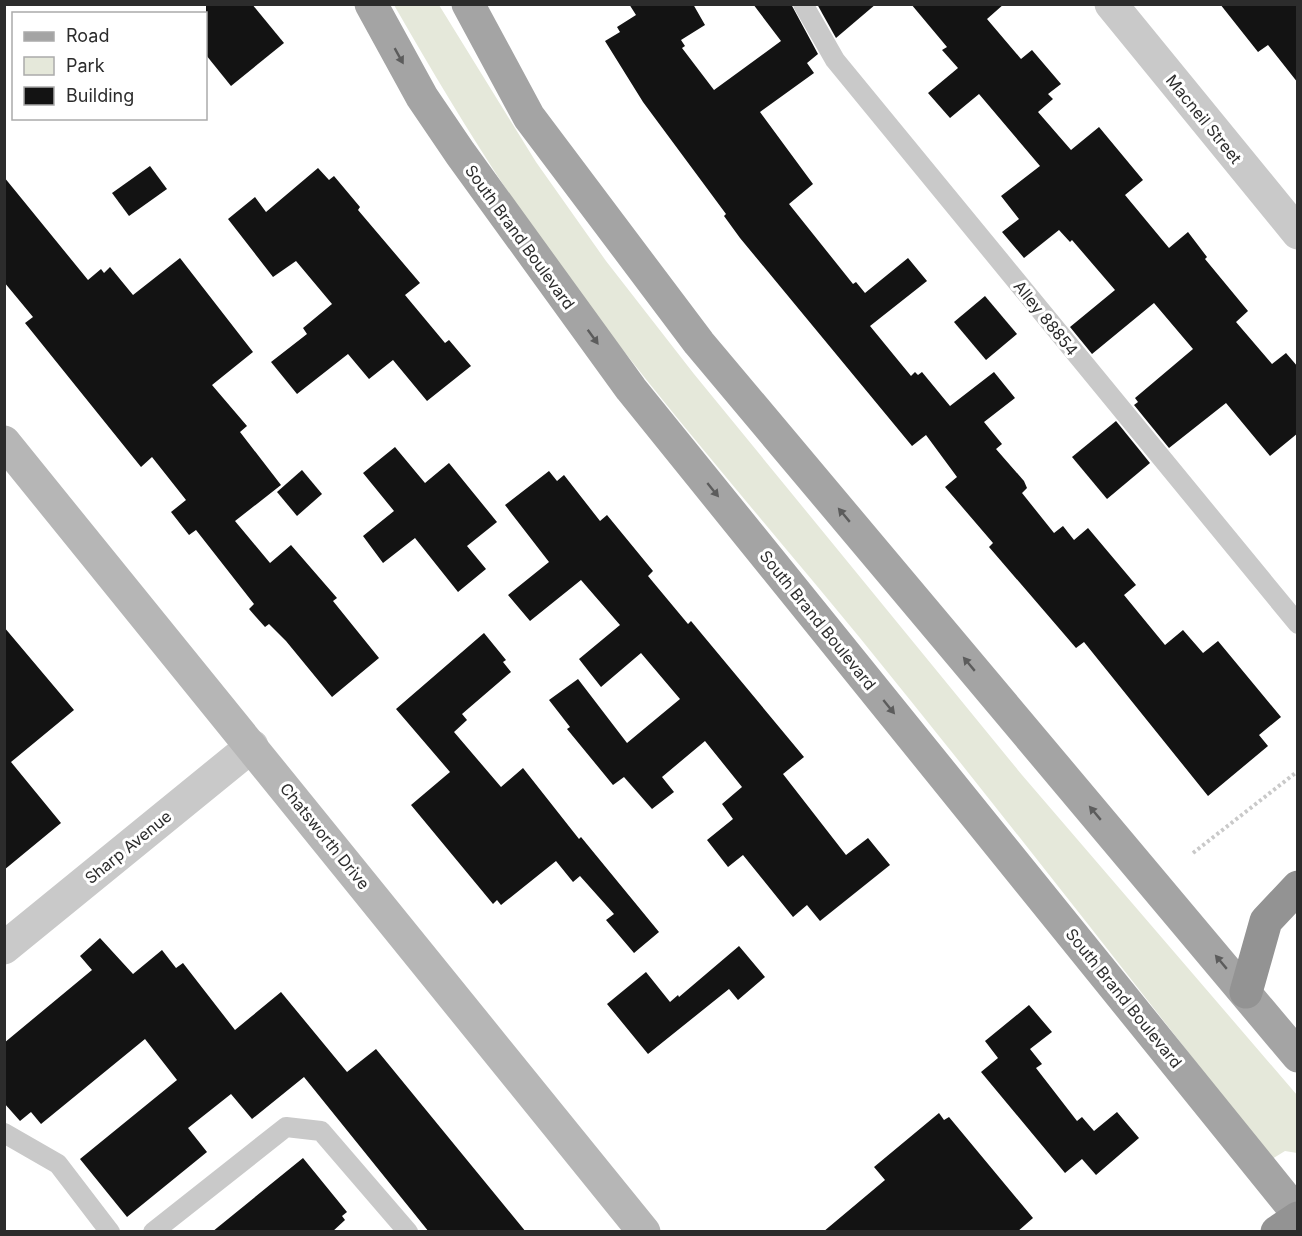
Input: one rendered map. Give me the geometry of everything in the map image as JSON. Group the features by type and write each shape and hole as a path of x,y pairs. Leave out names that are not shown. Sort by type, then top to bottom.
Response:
{"highway":[{"path":"1246,992 1266,921 1298,887"},
{"path":"1277,1232 1298,1216"}],"main road":[{"name":"South Brand Boulevard","path":"371,4 422,97 460,153 632,389 1298,1216"},
{"path":"468,4 529,117 699,343 1298,1056"},
{"name":"Chatsworth Drive","path":"4,442 644,1232"}],"street":[{"name":"Macneil Street","path":"1111,4 1298,233"},
{"name":"Sharp Avenue","path":"4,948 252,746"}],"lane":[{"name":"Alley 88854","path":"802,4 835,60 1298,624"},
{"path":"153,1232 286,1127 321,1131 408,1232"},
{"path":"4,1134 58,1164 110,1232"}],"path":[{"path":"1193,853 1298,771"}],"green space":[{"path":"394,5 439,5 536,162 606,261 694,374 1022,775 1297,1095 1297,1153 1285,1151 1272,1159 860,638 699,445 620,346 545,246 485,157"}],"building":[{"path":"206,4 252,4 284,43 231,86 207,56"},
{"path":"629,4 693,4 705,25 681,40 685,46 682,48 714,90 781,41 753,4 791,4 818,54 807,63 814,73 760,112 813,184 789,204 853,284 856,282 865,293 908,258 927,281 870,326 911,376 915,372 918,375 922,372 950,406 994,372 1015,398 984,422 1002,444 996,449 1024,481 1027,488 1022,493 1054,533 1063,526 1074,540 1088,528 1136,585 1124,595 1165,645 1183,630 1203,653 1218,641 1281,717 1259,735 1268,746 1208,796 1084,642 1076,648 989,547 993,543 945,487 957,477 926,435 912,446 740,238 724,216 726,214 643,102 605,41 620,32 617,27 636,15"},
{"path":"817,4 876,4 836,38"},
{"path":"911,4 1004,4 987,19 1021,59 1032,50 1061,84 1048,94 1053,99 1038,112 1071,150 1099,127 1143,180 1125,195 1169,248 1188,232 1207,257 1205,259 1248,311 1236,322 1272,364 1286,353 1298,367 1298,433 1270,456 1226,403 1169,448 1134,405 1138,402 1135,398 1193,349 1154,303 1092,354 1070,327 1115,290 1072,240 1070,242 1059,230 1024,258 1002,232 1019,219 1001,196 1040,166 979,94 950,118 928,93 958,68 942,50 947,47"},
{"path":"1220,4 1298,4 1298,83 1268,45 1258,52"},
{"path":"150,166 167,189 129,216 112,193"},
{"path":"318,168 329,180 334,176 360,207 358,210 420,283 405,295 445,343 449,340 471,366 427,401 393,360 369,379 348,354 297,394 271,362 307,334 303,328 332,304 296,261 273,277 228,219 255,197 266,212"},
{"path":"4,177 88,280 101,269 104,273 110,267 133,295 180,258 253,352 212,385 247,426 240,432 281,485 235,521 270,563 291,545 337,598 333,601 379,658 332,697 286,641 269,624 265,627 249,609 254,604 196,530 189,535 171,512 186,500 152,457 141,467 25,323 33,317 4,282"},
{"path":"985,296 1017,334 986,360 954,322"},
{"path":"1116,421 1150,463 1107,499 1072,457"},
{"path":"395,447 425,483 449,463 497,522 467,546 486,569 458,592 415,538 383,563 363,536 394,511 363,473"},
{"path":"302,470 322,494 297,516 277,492"},
{"path":"549,471 557,481 564,475 600,521 607,515 653,571 648,576 688,624 691,621 804,757 783,774 846,855 868,838 890,865 820,921 807,905 793,917 743,855 728,867 707,840 733,819 722,804 742,787 705,741 662,777 674,792 652,809 624,777 613,785 567,729 570,727 549,700 578,679 627,743 680,699 641,653 601,687 579,659 620,625 581,580 530,621 508,595 549,562 505,505"},
{"path":"4,627 74,710 11,762 61,823 4,870"},
{"path":"484,633 506,660 503,662 511,672 462,714 467,720 454,732 501,787 523,768 579,839 581,837 659,932 634,953 606,920 614,914 580,876 573,882 556,861 501,905 497,900 493,904 411,805 450,772 396,709"},
{"path":"100,938 133,974 162,950 176,968 183,963 235,1030 281,992 347,1072 376,1049 526,1232 429,1232 304,1077 252,1119 231,1094 188,1128 207,1152 127,1217 80,1159 177,1080 145,1039 41,1124 31,1112 20,1121 4,1103 4,1043 92,970 80,956"},
{"path":"739,946 765,977 738,1000 729,989 648,1054 607,1004 646,972 670,1002"},
{"path":"1029,1005 1052,1032 1030,1049 1042,1064 1036,1068 1077,1121 1082,1117 1094,1131 1117,1112 1139,1138 1096,1175 1082,1159 1065,1173 981,1072 998,1058 985,1041"},
{"path":"939,1113 944,1120 949,1117 1033,1218 1017,1232 823,1232 885,1180 874,1167"},
{"path":"303,1158 347,1212 342,1216 345,1220 332,1232 212,1232"}]}
